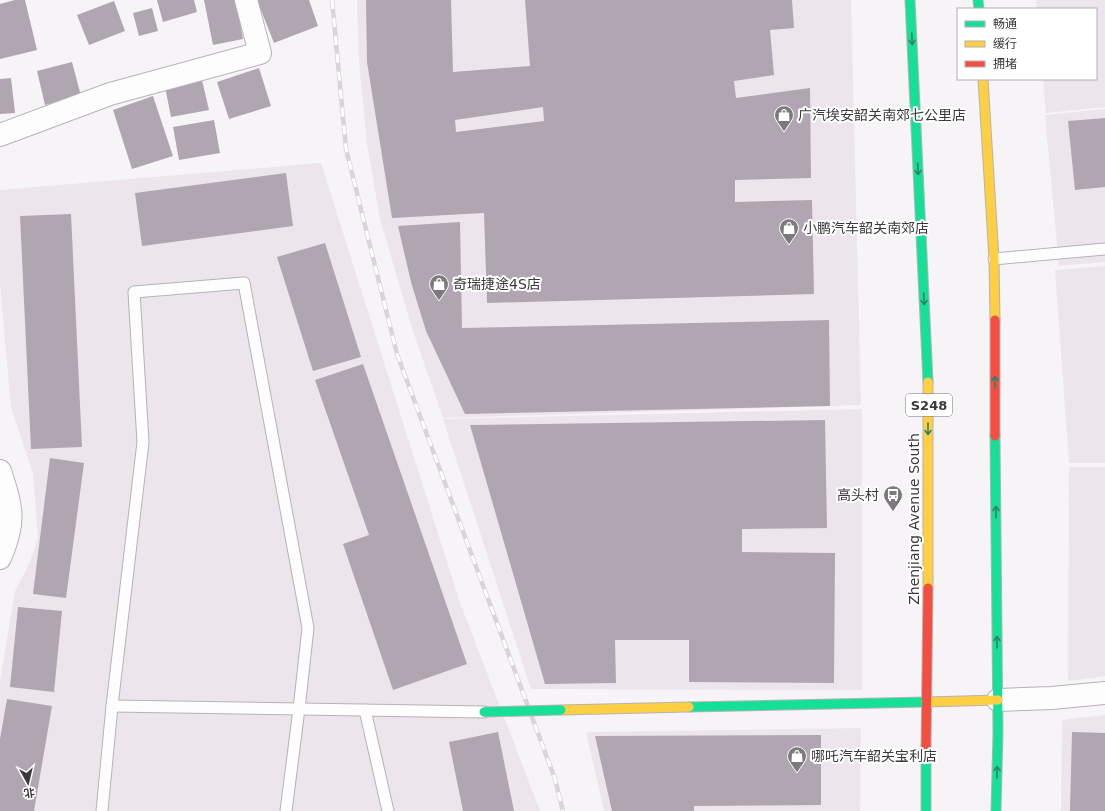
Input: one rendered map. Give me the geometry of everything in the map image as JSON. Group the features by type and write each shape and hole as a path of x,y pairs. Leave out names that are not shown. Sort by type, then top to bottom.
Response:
{"main road":[{"name":"Zhenjiang Avenue South","path":"910,0 929,399 926,811"},
{"path":"983,80 994,259 998,700 996,811"},
{"path":"484,712 998,700"}],"street":[{"path":"0,135 110,94 260,53 246,0"},
{"path":"0,471 9,500 12,518 6,543 0,558"},
{"path":"998,700 1052,698 1105,693"}],"lane":[{"path":"994,259 1105,249"},
{"path":"102,811 112,706 143,442 134,292 244,283 308,628 286,811"},
{"path":"112,706 484,712"},
{"path":"365,710 388,811"}],"shaded area":[{"path":"357,0 851,0 861,405 443,418 412,328 380,219 367,144 359,62"},
{"path":"1036,0 1105,0 1105,107 1046,113 1043,80 1097,80 1097,8 1037,8"},
{"path":"1105,109 1105,262 1059,266 1045,115"},
{"path":"321,163 460,603 540,811 0,811 0,681 15,591 29,564 38,538 33,473 11,407 0,283 0,190"},
{"path":"1105,266 1105,463 1069,463 1055,270"},
{"path":"862,409 862,690 531,689 443,419"},
{"path":"1069,467 1105,467 1105,676 1068,681"},
{"path":"1105,715 1105,811 1061,811 1062,720"},
{"path":"861,728 860,811 604,811 586,732"}],"building":[{"path":"15,0 25,0 37,50 0,59 0,4"},
{"path":"157,0 194,0 197,12 163,22"},
{"path":"204,0 236,0 243,39 213,45"},
{"path":"257,0 309,0 318,26 274,43"},
{"path":"366,0 451,0 453,72 530,66 525,0 792,0 794,28 770,30 774,75 734,81 736,98 810,88 811,178 735,180 735,202 812,200 814,294 487,303 484,213 392,218 367,62","holes":["543,107 544,121 456,132 455,120"]},
{"path":"114,1 125,31 89,45 77,15"},
{"path":"152,8 158,31 139,36 133,13"},
{"path":"72,62 81,96 45,105 37,71"},
{"path":"259,68 271,106 229,119 217,82"},
{"path":"11,78 15,113 0,114 0,79"},
{"path":"202,80 209,110 171,117 165,87"},
{"path":"153,96 173,156 132,169 113,110"},
{"path":"1105,118 1105,187 1075,190 1068,121"},
{"path":"214,120 220,153 179,160 173,127"},
{"path":"286,173 293,226 142,246 135,193"},
{"path":"71,214 82,447 31,449 20,216"},
{"name":"奇瑞捷途4S店","path":"460,222 462,328 829,320 830,406 465,414 426,331 411,282 398,226"},
{"path":"325,243 361,357 313,371 277,257"},
{"path":"363,364 467,664 393,690 343,544 369,535 315,380"},
{"path":"825,420 827,528 742,529 742,552 835,553 834,683 689,682 689,640 615,640 616,683 545,684 470,425"},
{"path":"50,458 84,463 66,598 33,594"},
{"path":"18,607 62,611 54,692 10,687"},
{"path":"7,699 52,706 34,811 0,811 0,739"},
{"path":"498,732 514,811 463,811 449,742"},
{"path":"1072,732 1105,733 1105,811 1070,811"},
{"path":"821,735 821,805 694,806 694,811 612,811 595,736"}],"railway":[{"path":"332,0 346,149 397,354 555,779 563,811"}],"traffic: fast":[{"path":"910,0 928,382"},
{"path":"978,0 979,8"},
{"path":"995,436 998,732 996,811"},
{"path":"689,707 926,702"},
{"path":"484,712 561,710"},
{"path":"926,747 926,811"}],"traffic: slow":[{"path":"983,80 994,259 995,320"},
{"path":"928,382 928,588"},
{"path":"926,702 998,700"},
{"path":"561,710 689,707"}],"traffic: jam":[{"path":"995,320 995,436"},
{"path":"926,747 928,588"}],"place":[{"name":"广汽埃安韶关南郊七公里店","path":"784,132"},
{"name":"小鹏汽车韶关南郊店","path":"789,245"},
{"name":"奇瑞捷途4S店","path":"439,301"},
{"name":"高头村","path":"893,512"},
{"name":"哪吒汽车韶关宝利店","path":"797,773"}]}
